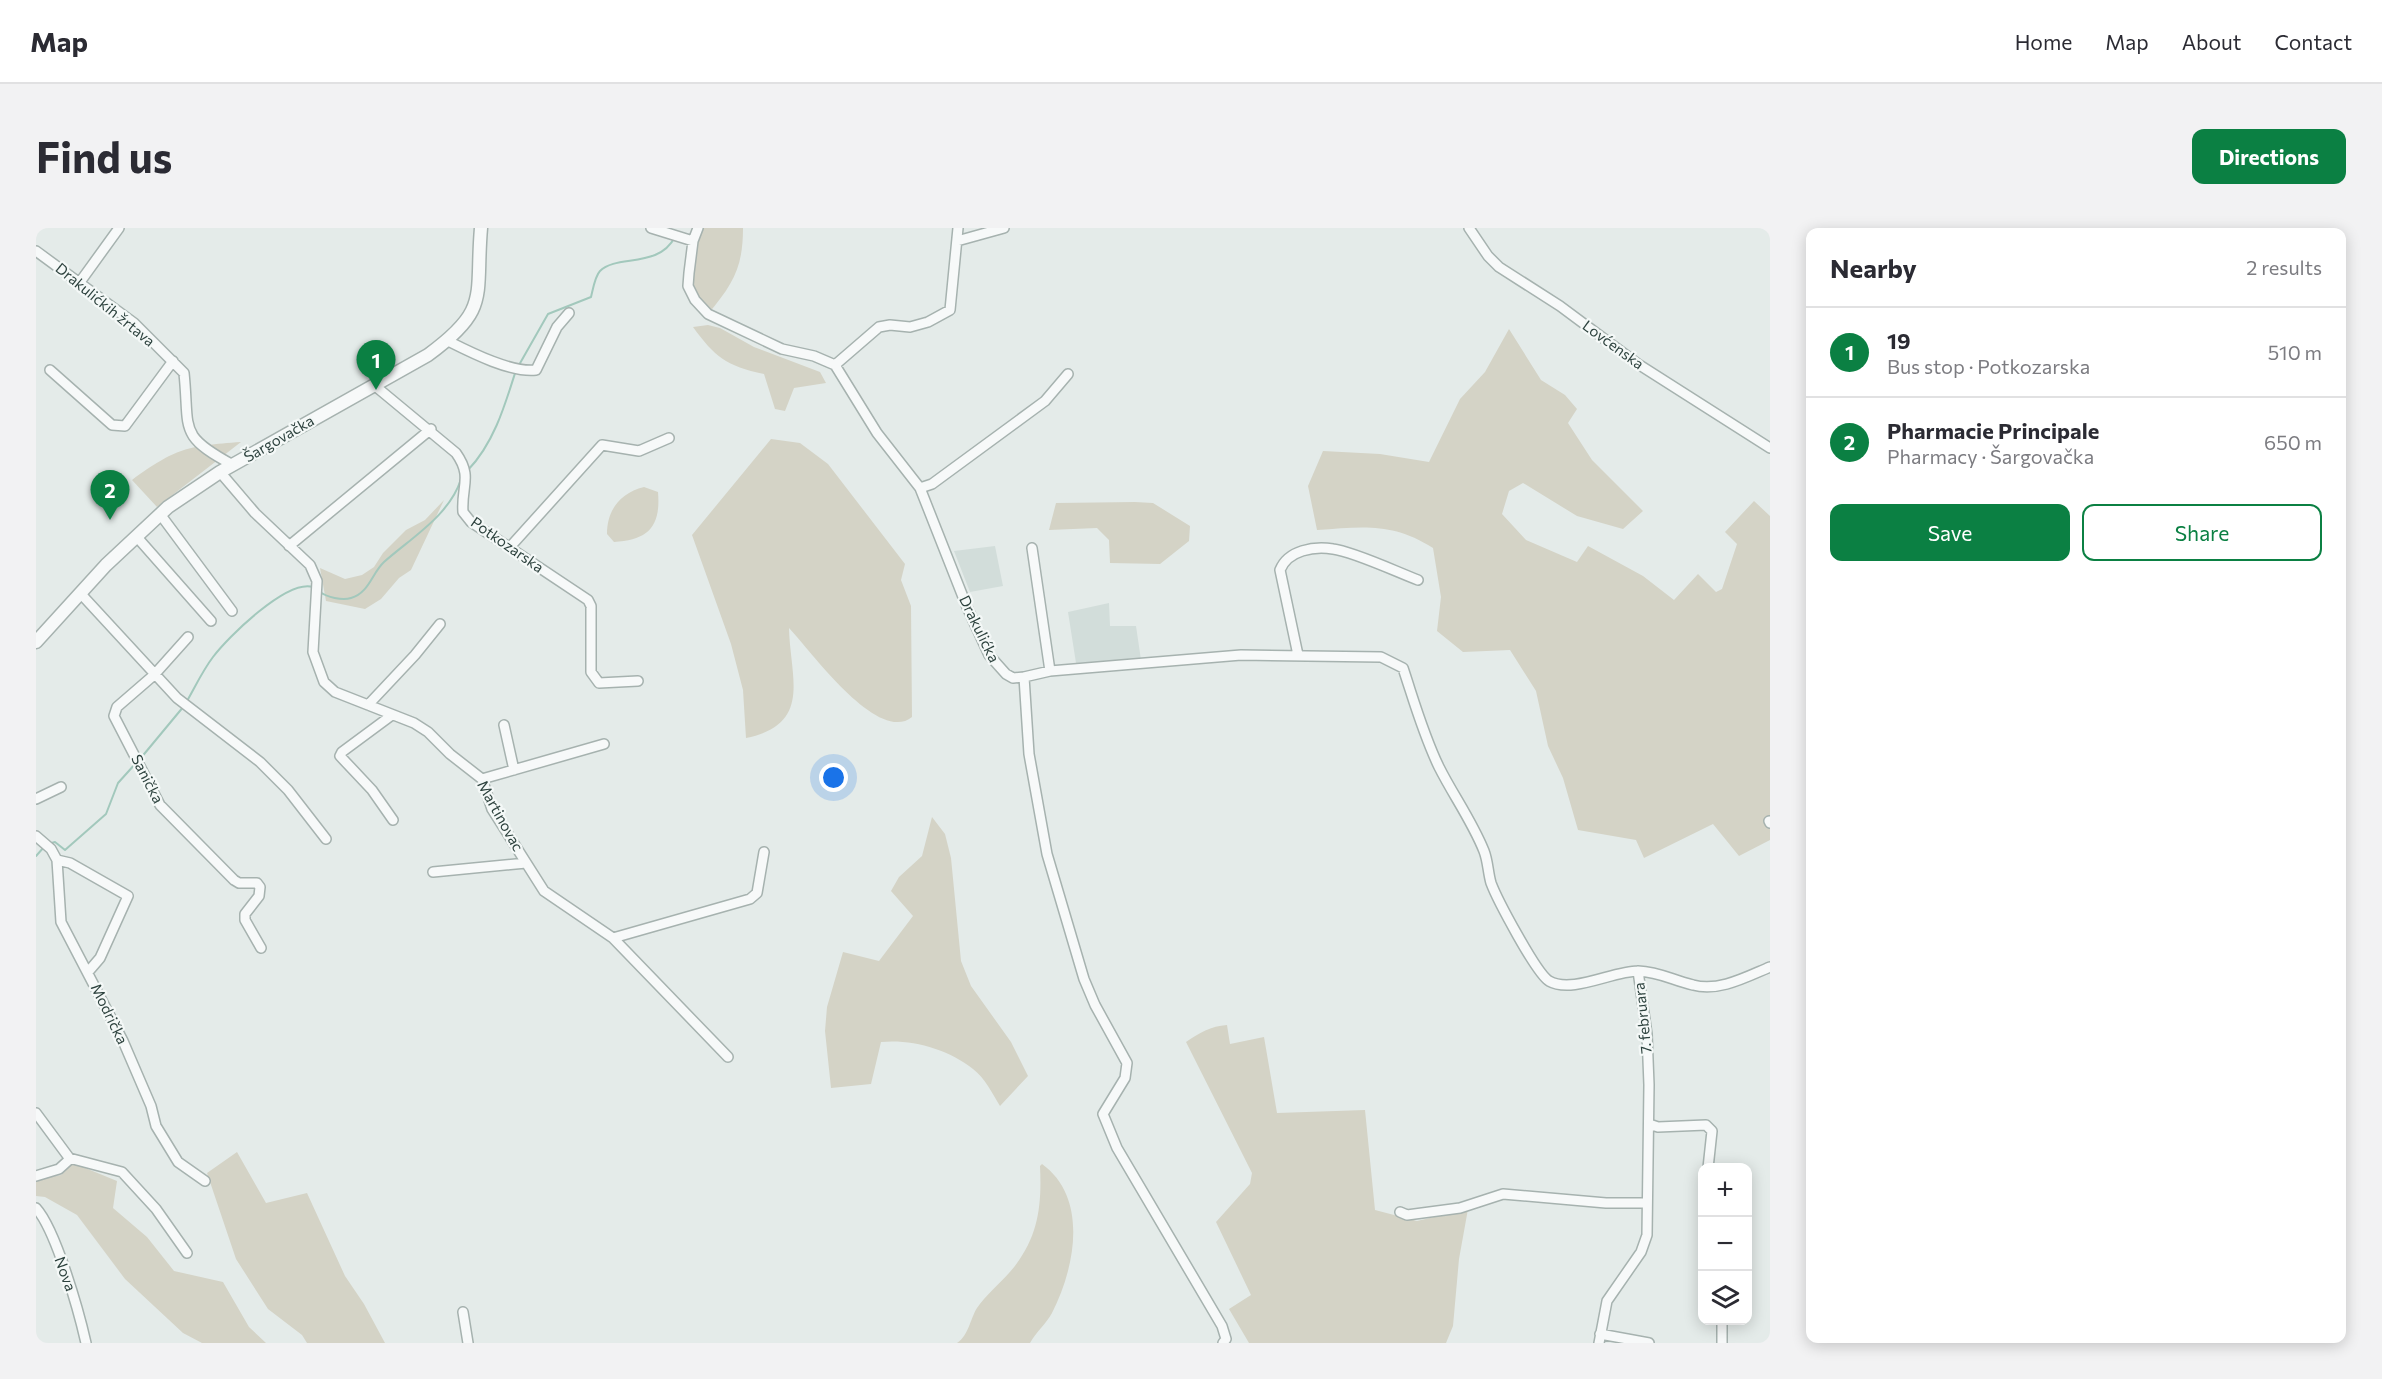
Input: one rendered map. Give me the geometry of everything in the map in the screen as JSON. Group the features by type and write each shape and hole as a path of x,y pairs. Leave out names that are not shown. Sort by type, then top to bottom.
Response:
{"street":[{"path":"80,282 119,228"},
{"name":"Šargovačka","path":"36,642 136,536 160,514 220,472 428,355 448,341 465,324 475,307 479,290 481,228"},
{"path":"651,228 693,242"},
{"path":"699,228 693,242 688,286 695,300 708,314 782,349 814,356 835,365 879,327 890,324 910,327 928,322 950,310 958,228"},
{"path":"957,241 1004,228"},
{"name":"Lovćenska","path":"1469,228 1488,256 1499,267 1560,306 1638,364 1770,447"},
{"name":"Drakulićkih žrtava","path":"36,251 134,323 173,361 184,373 187,420 192,438 203,449 233,465"},
{"path":"448,341 474,354 524,370 536,370 540,366 553,334 569,313"},
{"path":"50,370 112,424 125,426 173,361"},
{"name":"Drakulićka","path":"835,365 877,433 920,488 967,607 989,655 1006,674 1013,678 1024,677"},
{"path":"920,488 932,484 1045,401 1068,374"},
{"name":"Potkozarska","path":"374,385 431,429 465,465 467,478 463,512 471,522 588,600 591,606 591,672 594,679 598,683 638,681"},
{"path":"289,546 431,429"},
{"path":"510,548 602,445 639,451 669,438"},
{"name":"Martinovac","path":"220,472 255,513 310,566 317,581 312,635 318,670 324,682 335,692 428,732 450,754 482,779 492,809 544,891 613,938 728,1057"},
{"path":"160,514 232,611"},
{"path":"136,536 211,621"},
{"path":"1032,548 1050,671"},
{"path":"1298,655 1280,570 1285,560 1297,552 1334,549 1418,580"},
{"path":"81,594 177,698 260,762 288,790 326,839"},
{"path":"368,705 415,655 440,624"},
{"name":"Sanička","path":"188,637 154,675 115,711 115,721 141,766 160,806 168,816 197,840 239,883 257,884 260,887 259,896 245,914 245,920 261,948"},
{"path":"1223,1343 1226,1339 1222,1326 1117,1148 1103,1114 1125,1078 1127,1063 1095,1005 1084,979 1047,854 1029,754 1024,677 1050,671 1241,655 1381,657 1403,668 1424,734 1478,837 1485,854 1491,883 1536,967 1549,981 1566,985 1593,981 1622,971 1638,971"},
{"path":"392,715 342,752 340,756 372,790 393,820"},
{"path":"504,724 514,770"},
{"path":"482,779 604,744"},
{"path":"36,799 61,787"},
{"name":"Modrička","path":"39,838 51,849 57,860 60,917 142,1085 156,1126 178,1162 205,1181"},
{"path":"613,938 753,897 764,852"},
{"path":"57,860 70,863 128,896 105,948 88,972"},
{"path":"433,872 526,863"},
{"name":"7. februara","path":"1599,1338 1607,1301 1644,1244 1649,1124 1647,1034 1638,971 1659,972 1687,983 1710,987 1770,967"},
{"path":"36,1113 69,1158 122,1172 156,1209 187,1253"},
{"path":"1649,1124 1658,1126 1706,1125 1712,1131 1709,1163"},
{"path":"36,1176 58,1169 69,1158"},
{"path":"1400,1212 1407,1215 1454,1209 1503,1194 1606,1203 1647,1203"},
{"name":"Nova","path":"36,1208 51,1234 74,1296 86,1343"},
{"path":"463,1312 468,1343"},
{"path":"1722,1325 1722,1343"},
{"path":"1599,1338 1650,1343"}],"shaded area":[{"path":"702,228 743,228 741,254 735,275 708,314 699,303 691,283 692,263"},
{"path":"708,325 720,328 754,347 820,372 826,383 794,388 785,411 775,409 764,374 740,368 722,359 693,327"},
{"path":"1509,329 1541,380 1565,395 1577,409 1568,423 1592,460 1643,511 1623,529 1577,516 1523,483 1509,491 1502,514 1526,540 1577,562 1588,546 1643,576 1674,600 1698,574 1716,592 1722,589 1737,544 1725,532 1754,501 1770,516 1770,840 1739,856 1713,824 1644,858 1636,840 1578,830 1563,778 1548,746 1536,691 1510,650 1463,652 1437,631 1441,597 1433,548 1390,530 1363,528 1317,530 1308,486 1323,451 1380,454 1429,462 1460,399 1485,372"},
{"path":"771,439 800,443 828,464 905,564 901,580 911,606 912,717 898,722 881,718 864,707 828,673 789,628 794,681 789,710 781,722 767,731 746,738 743,690 731,644 692,535"},
{"path":"241,442 157,507 132,480 160,461 183,450"},
{"path":"644,487 658,492 657,514 654,523 644,535 614,542 607,534 612,510 622,498"},
{"path":"444,500 411,570 399,578 381,599 365,609 326,601 320,568 345,579 362,575 374,567 383,553 406,530 425,520"},
{"path":"1056,503 1153,503 1190,526 1189,541 1160,564 1110,563 1109,540 1097,528 1049,530"},
{"path":"995,546 1003,586 970,592 954,551"},
{"path":"1109,603 1110,626 1136,626 1141,660 1076,663 1068,612"},
{"path":"932,817 945,834 951,858 961,961 971,986 1011,1042 1028,1076 1000,1106 981,1077 963,1062 941,1051 905,1042 881,1042 871,1084 831,1088 825,1031 827,1007 843,952 879,961 913,916 891,891 899,877 922,856"},
{"path":"1227,1025 1230,1044 1264,1037 1277,1113 1365,1110 1375,1210 1417,1221 1468,1209 1459,1259 1453,1326 1446,1343 1249,1343 1229,1309 1251,1295 1216,1222 1250,1184 1252,1173 1186,1042 1205,1030"},
{"path":"237,1152 266,1203 307,1193 345,1276 364,1304 385,1343 307,1343 302,1335 268,1309 236,1259 207,1173"},
{"path":"73,1163 117,1181 113,1208 147,1237 174,1271 223,1282 249,1327 266,1343 202,1343 183,1333 125,1279 77,1215 45,1197 36,1196 36,1179 61,1175"},
{"path":"1042,1164 1057,1178 1067,1195 1072,1214 1073,1234 1067,1276 1052,1313 1030,1343 957,1343 967,1331 977,1308 1019,1261 1032,1236 1039,1210 1040,1166"}],"waterway":[{"path":"519,365 548,314 591,297 595,279 600,271 616,263 658,253 668,247 675,237"},
{"path":"468,470 492,436 516,370"},
{"path":"320,592 343,599 351,598 362,592 380,566 439,515 456,492 461,479"},
{"path":"187,701 213,657 244,624 274,600 302,587 313,587"},
{"path":"140,759 184,706"},
{"path":"48,844 55,842 65,850 106,814 118,783 136,763"},
{"path":"36,856 44,847"}],"place":[{"name":"19","path":"376,390"},
{"name":"Pharmacie Principale","path":"110,520"}]}
